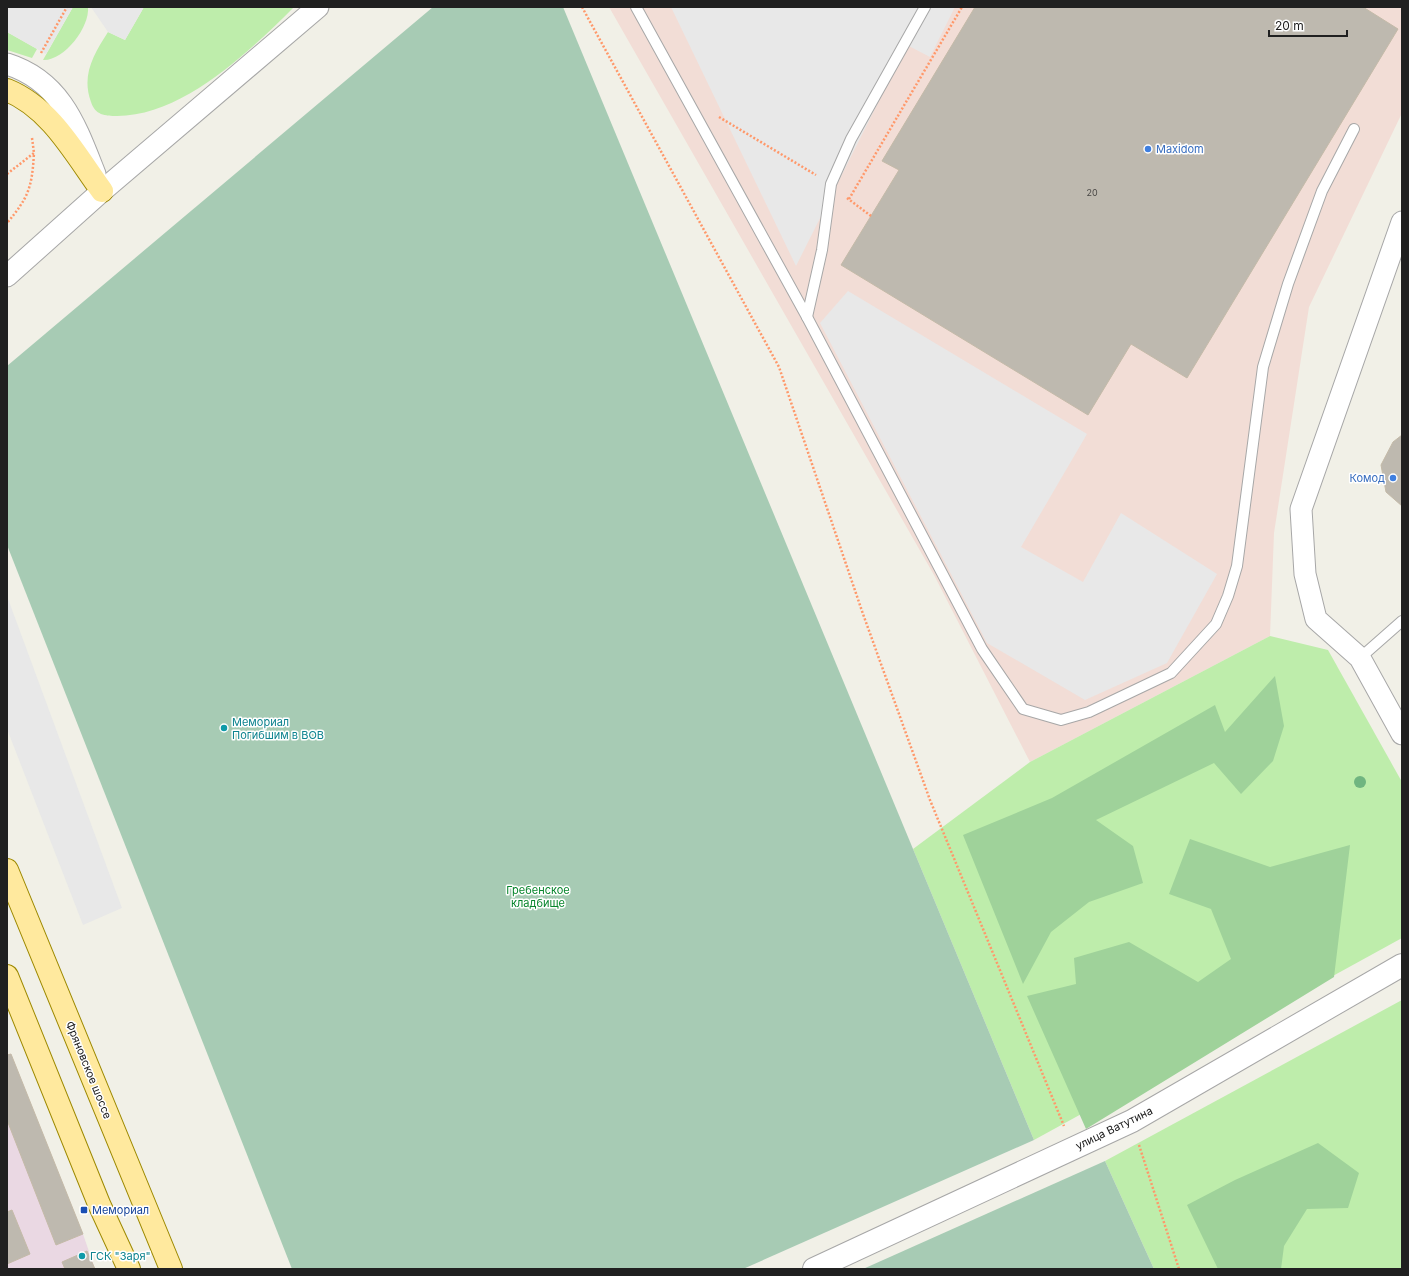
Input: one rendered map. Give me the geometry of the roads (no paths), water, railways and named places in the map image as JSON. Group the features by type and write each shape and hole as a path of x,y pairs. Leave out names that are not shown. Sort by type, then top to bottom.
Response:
{"main road":[{"path":"7,90 19,95 35,106 52,122 102,191"},
{"name":"Фряновское шоссе","path":"7,870 171,1269"},
{"path":"7,976 13,1007 129,1269"}],"street":[{"path":"7,276 102,191 318,7"},
{"path":"7,64 30,74 47,85 63,104 79,132 102,191"},
{"path":"1402,222 1301,509 1305,574 1316,619 1360,658 1402,734"},
{"name":"улица Ватутина","path":"814,1269 1132,1121 1402,965"},
{"path":"7,983 13,1007"}],"lane":[{"path":"636,7 807,317 982,649 1023,709 1061,720 1089,712 1171,673 1216,624 1228,596 1237,566 1263,367 1288,284 1322,191 1354,129"},
{"path":"807,317 822,250 831,184 851,139 925,7"},
{"path":"1360,658 1402,621"}],"place":[{"name":"Maxidom","path":"1148,149"},
{"name":"Комод","path":"1393,478"},
{"name":"Мемориал Погибшим в ВОВ","path":"224,728"},
{"name":"Мемориал","path":"84,1210"},
{"name":"ГСК \"Заря\"","path":"82,1256"}],"park label":[{"name":"Гребенское кладбище","path":"538,896"}]}
